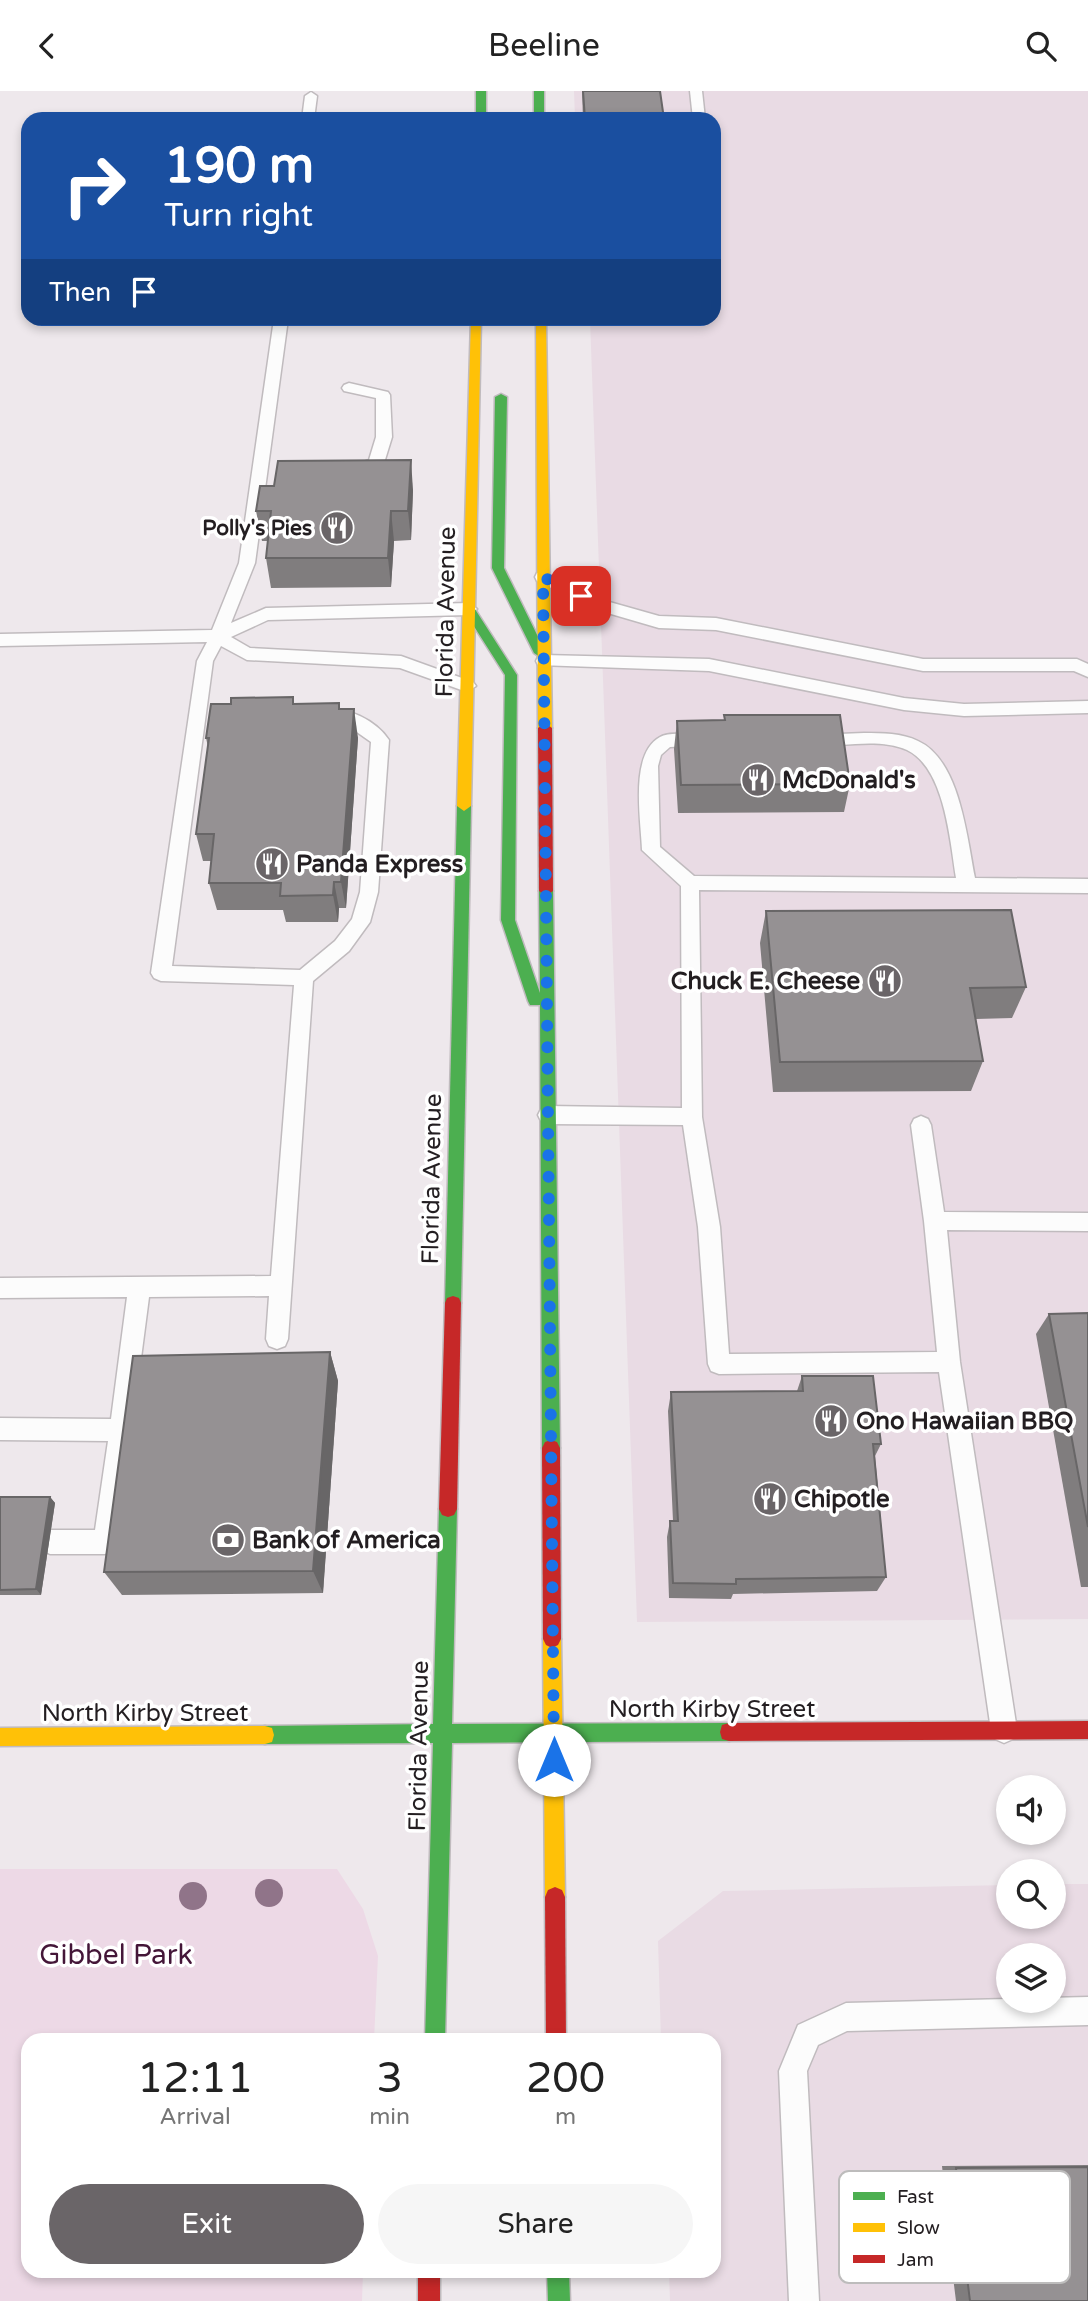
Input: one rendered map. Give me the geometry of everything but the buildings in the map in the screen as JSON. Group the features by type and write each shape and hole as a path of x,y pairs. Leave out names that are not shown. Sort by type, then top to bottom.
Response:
{"main road":[{"path":"481,91 481,112"},
{"path":"539,91 539,112"},
{"name":"Florida Avenue","path":"435,2033 476,326"},
{"path":"541,326 556,2033"},
{"path":"501,386 498,568 544,661"},
{"path":"469,609 511,675 508,920 547,1037"},
{"name":"North Kirby Street","path":"0,1737 1088,1730"},
{"path":"429,2278 429,2301"},
{"path":"558,2278 559,2301"}],"lane":[{"path":"696,91 698,112"},
{"path":"309,112 311,96"},
{"path":"280,326 266,474 247,563 218,636 205,661 204,715 161,973 304,978 342,946 361,922 369,892 380,740 365,725 342,715 316,715"},
{"path":"334,472 359,471 376,463 384,437 383,395 349,388"},
{"path":"543,577 600,605 659,622 716,624 923,665 1077,665 1088,671"},
{"path":"0,640 218,636 266,614 469,609"},
{"path":"218,636 247,654 401,662 467,686"},
{"path":"544,661 709,665 904,704 964,710 1088,707"},
{"path":"799,741 893,740 915,746 931,760 943,777 967,885"},
{"path":"719,741 666,741 653,752 649,766 651,850 690,883 1088,886"},
{"path":"690,883 692,1117 709,1227 719,1364 949,1362"},
{"path":"277,1339 304,978"},
{"path":"548,1115 692,1117"},
{"path":"921,1125 935,1221 949,1362 1004,1730"},
{"path":"935,1221 1088,1222"},
{"path":"0,1288 281,1286"},
{"path":"50,1542 105,1542 139,1287"},
{"path":"0,1429 121,1430"},
{"path":"804,2301 793,2071 808,2035 846,2017 1088,2011"}],"shaded area":[{"path":"574,91 1088,91 1088,1619 637,1622 590,326 721,326 721,112 575,112"},
{"path":"1066,1884 1088,1884 1088,2301 670,2301 669,2278 721,2278 721,2033 661,2033 658,1941 723,1891 996,1885 996,1929 1066,1929"}],"green space":[{"name":"Gibbel Park","path":"0,1869 337,1869 363,1909 378,1956 374,2033 21,2033 21,2278 363,2278 362,2301 0,2301"}],"traffic: fast":[{"path":"481,91 481,112"},
{"path":"539,91 539,112"},
{"path":"501,397 498,568 540,653"},
{"path":"469,609 511,675 508,920 535,1001"},
{"path":"453,1303 464,806"},
{"path":"546,891 551,1448"},
{"path":"435,2033 448,1509"},
{"path":"265,1735 729,1732"},
{"path":"558,2278 559,2301"}],"traffic: slow":[{"path":"464,806 476,326"},
{"path":"541,326 545,728"},
{"path":"552,1639 555,1897"},
{"path":"0,1737 265,1735"}],"traffic: jam":[{"path":"545,728 546,891"},
{"path":"448,1509 453,1303"},
{"path":"551,1448 552,1639"},
{"path":"729,1732 1088,1730"},
{"path":"555,1897 556,2033"},
{"path":"429,2278 429,2301"}],"place":[{"name":"Polly's Pies","path":"337,528"},
{"name":"McDonald's","path":"758,780"},
{"name":"Panda Express","path":"272,864"},
{"name":"Chuck E. Cheese","path":"885,981"},
{"name":"Ono Hawaiian BBQ","path":"831,1421"},
{"name":"Chipotle","path":"770,1499"},
{"name":"Bank of America","path":"228,1540"}],"route":[{"path":"554,1760 543,577 581,596"}]}
